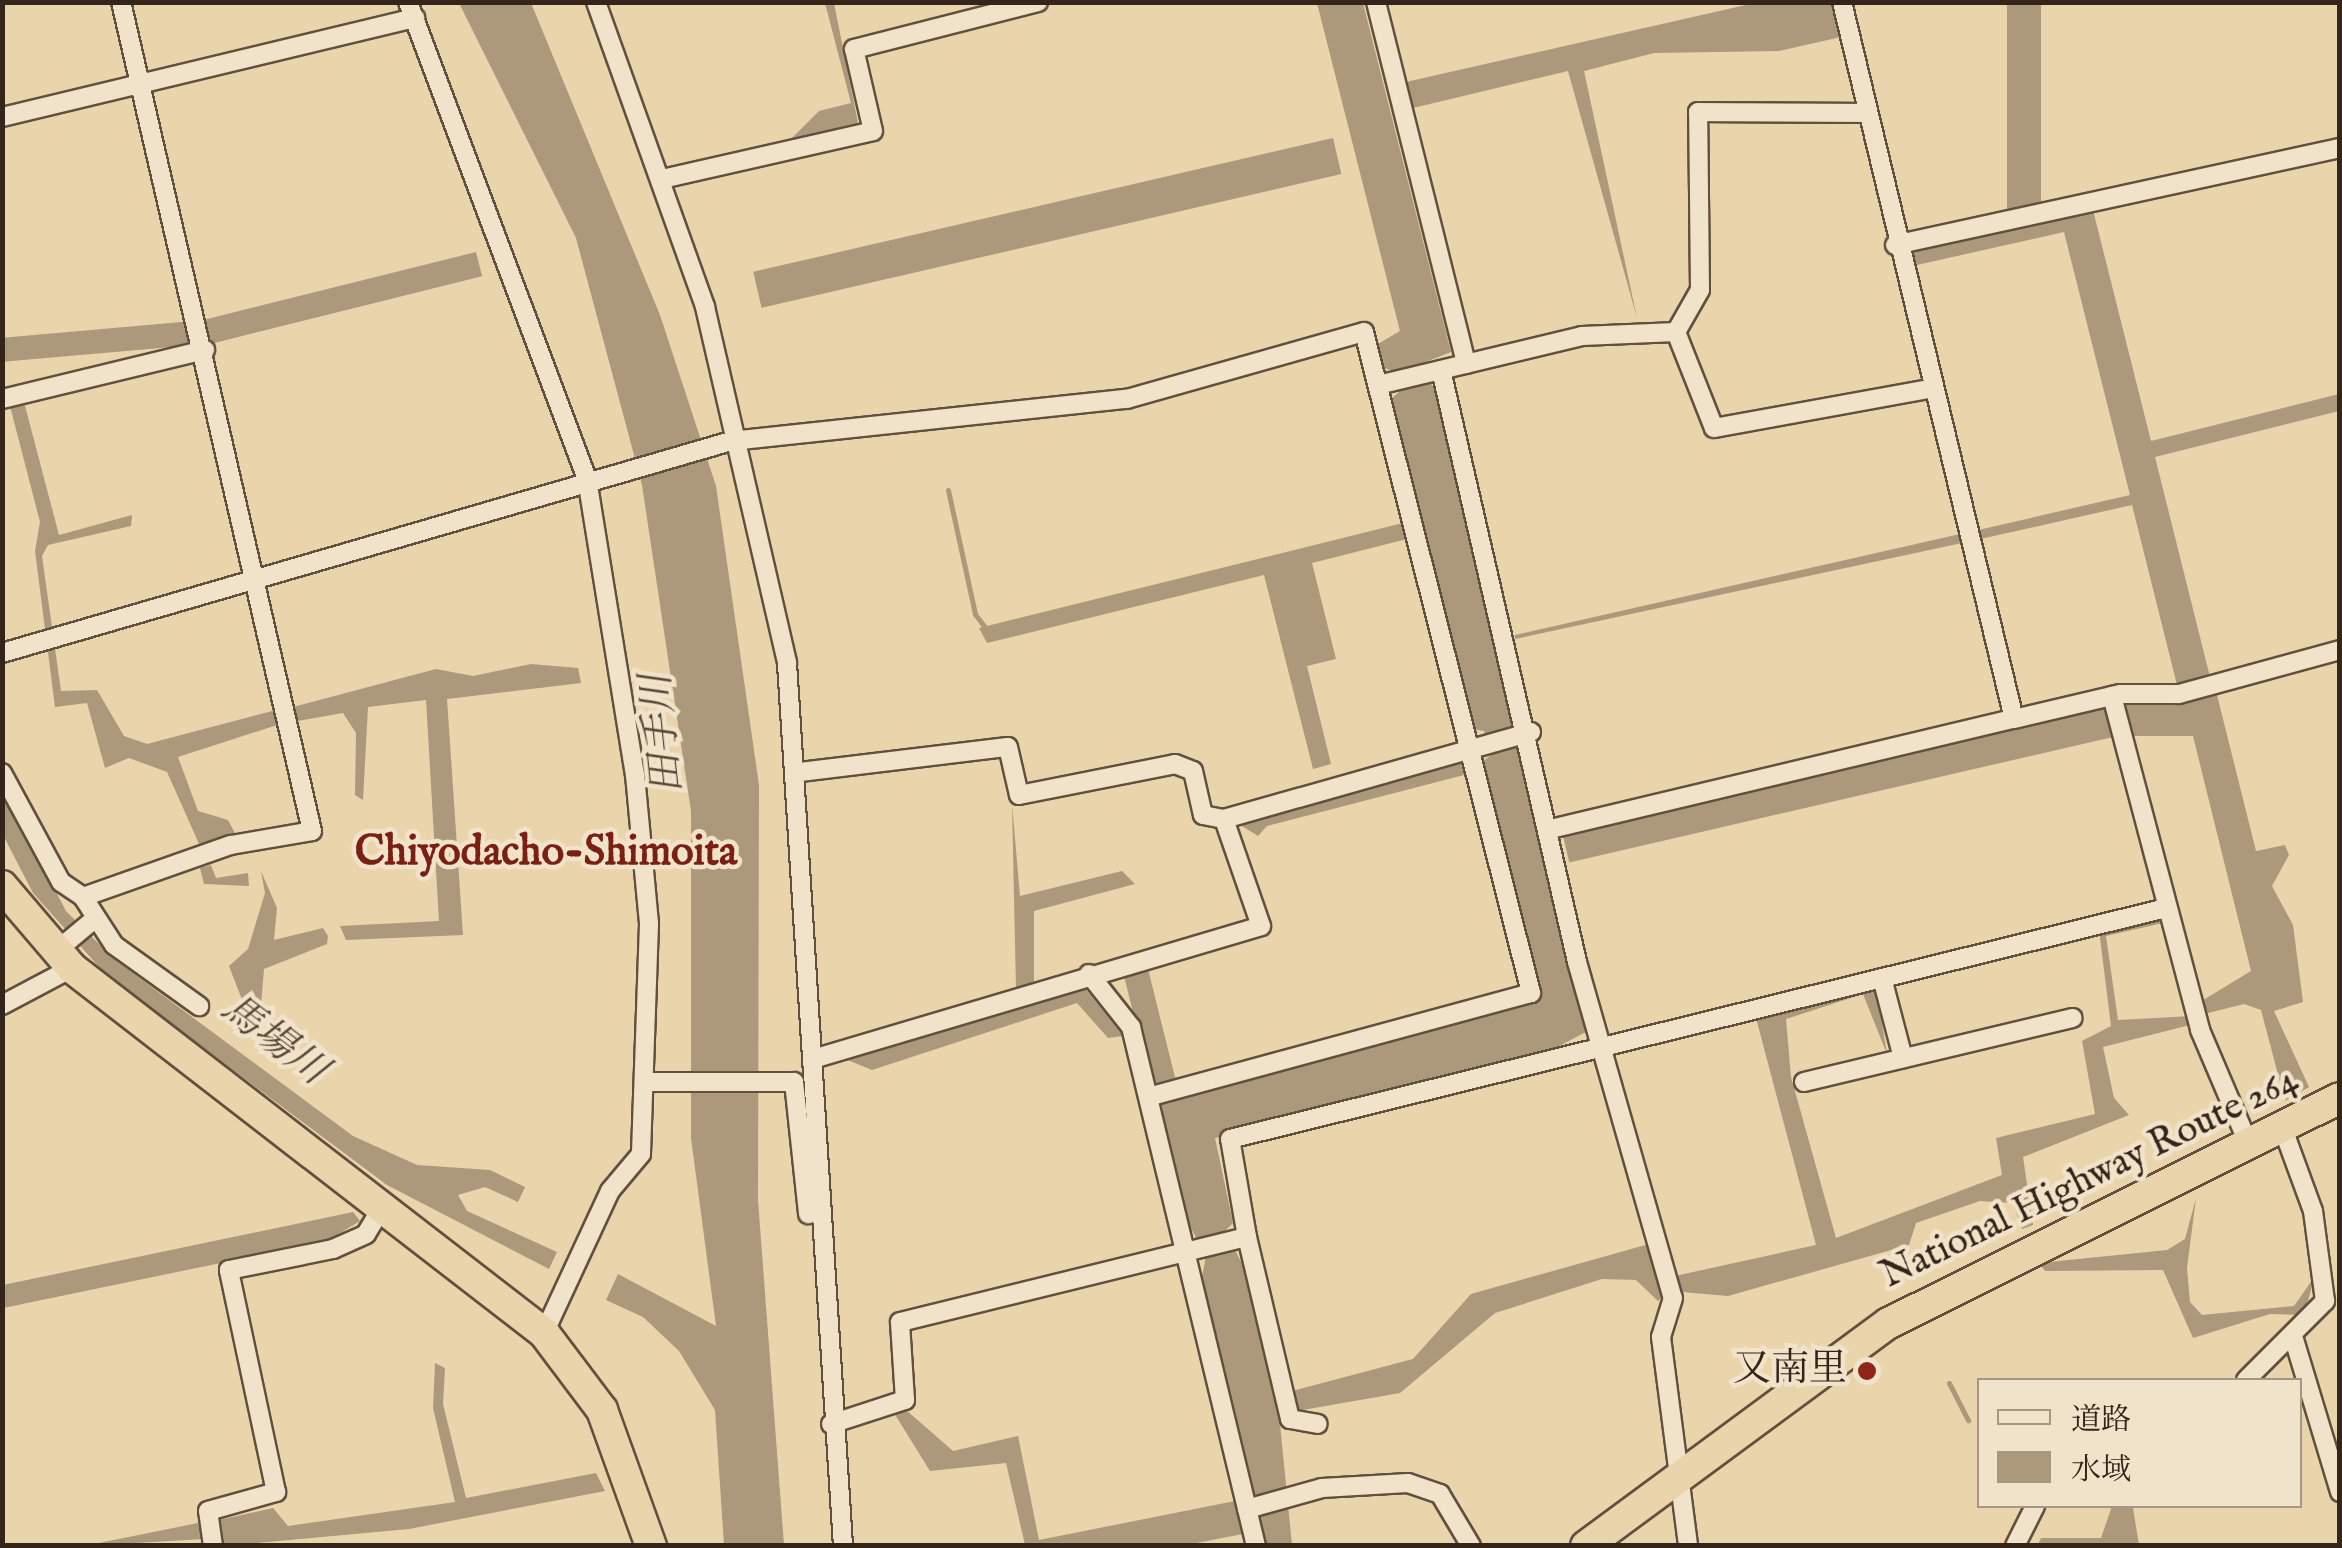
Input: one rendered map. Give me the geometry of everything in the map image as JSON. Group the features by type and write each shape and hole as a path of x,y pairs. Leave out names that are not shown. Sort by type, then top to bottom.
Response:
{"highway":[{"path":"2,886 64,955 544,1333 602,1410 651,1546"},
{"name":"National Highway Route 264","path":"1586,1546 1888,1323 1984,1268 2250,1147 2340,1098"}],"street":[{"path":"83,898 231,845 312,831 292,777 284,682 121,2"},
{"path":"596,2 662,179 714,341 725,443 787,664 800,772 816,1058 820,1238 843,1546"},
{"path":"662,179 873,131 854,49 1038,2"},
{"path":"1376,2 1466,364"},
{"path":"1842,2 1863,113 1929,388 2014,718"},
{"path":"2,117 412,10 592,478 635,775 649,924 650,1082 639,1163 610,1191 544,1333"},
{"path":"1676,332 1700,290 1698,112 1863,113"},
{"path":"1895,246 2340,148"},
{"path":"2,654 258,582 592,478 725,443 1127,399 1364,332 1386,383 1477,747 1529,999 1148,1097"},
{"path":"1386,383 1582,336 1676,332"},
{"path":"1676,332 1714,428 1929,388"},
{"path":"2,399 205,350"},
{"path":"1432,372 1551,829 1599,1049 1673,1298 1661,1337 1675,1477 1688,1546"},
{"path":"1551,829 2112,696 2179,694 2340,650"},
{"path":"2112,696 2166,908 2231,1119 2250,1147"},
{"path":"800,772 1008,747 1019,795 1175,764 1193,771 1204,814 1224,818 1524,735"},
{"path":"2,773 61,882 83,898 90,923 199,1006"},
{"path":"816,1058 1261,926 1224,818"},
{"path":"1318,1424 1290,1419 1240,1239 1230,1139 2166,908"},
{"path":"2,1005 64,955 90,923"},
{"path":"1089,974 1131,1027 1193,1251 1252,1508 1256,1546"},
{"path":"1882,978 1903,1058"},
{"path":"1804,1082 2072,1018"},
{"path":"650,1082 789,1080 809,1232 820,1238"},
{"path":"2248,1378 2318,1315 2326,1276 2283,1129"},
{"path":"214,1546 208,1511 276,1492 229,1270 332,1249 366,1234 382,1206"},
{"path":"831,1424 906,1400 900,1322 1240,1239"},
{"path":"2293,1336 2340,1492"},
{"path":"1252,1508 1281,1500 1408,1484 1440,1494 1471,1546"},
{"path":"2015,1546 2034,1508"}],"water":[{"path":"1759,2 1832,3 1841,37 1779,51 1654,53 1584,71 1637,318 1568,71 1413,108 1406,82"},
{"path":"459,3 531,3 660,315 716,486 759,785 758,1200 784,1545 724,1545 715,1410 679,1351 643,1317 606,1300 618,1274 716,1326 691,1138 691,811 642,485 576,238"},
{"path":"825,3 834,3 859,128 724,157 789,141 819,111 851,103"},
{"path":"1317,3 1363,3 1451,352 1418,365 1434,388 1586,1032 1540,1056 1215,1138 1233,1223 1225,1231 1247,1273 1280,1424 1292,1545 1266,1545 1201,1282 1206,1256 1185,1217 1160,1101 1540,1000 1481,763 1491,755 1484,731 1472,729 1391,399 1399,392 1394,371 1384,368 1378,344 1400,331"},
{"path":"2007,3 2041,3 2041,212 2007,212"},
{"path":"1333,138 1341,174 762,308 753,272"},
{"path":"2093,210 2151,441 2339,394 2339,411 2155,457 2210,677 2177,685 2132,505 1976,540 1974,531 2130,495 2064,232 1908,267 1904,252"},
{"path":"476,252 482,276 209,344 203,320"},
{"path":"193,321 195,345 2,362 2,338"},
{"path":"24,402 59,535 132,515 131,526 48,545 42,556 61,691 97,690 124,736 147,744 276,710 277,725 178,757 198,811 228,820 236,835 200,846 167,772 129,758 105,768 87,703 55,707 35,551 40,522 10,406"},
{"path":"1403,523 1407,539 1312,563 1336,659 1307,666 1331,764 1313,769 1264,575 987,643 979,628"},
{"path":"1960,534 1962,543 1515,639 1515,635"},
{"path":"531,664 578,668 581,683 447,699 463,935 346,940 340,926 439,921 426,700 368,707 363,800 355,795 356,733 343,713 292,722 293,707 436,669 473,676"},
{"path":"2217,695 2256,851 2285,845 2289,855 2272,886 2293,925 2303,1002 2274,1011 2309,1087 2285,1101 2261,1010 2244,1004 2204,1014 2200,1002 2251,971 2193,736 2132,736 2125,704"},
{"path":"2105,707 2112,737 1569,863 1562,832"},
{"path":"1460,759 1464,775 1267,826 1258,836 1237,823"},
{"path":"2,789 66,911 115,960 353,1136 417,1165 490,1170 525,1187 518,1202 485,1187 458,1195 467,1211 557,1252 549,1269 387,1185 108,977 33,893 3,835"},
{"path":"1012,804 1020,896 1122,871 1135,884 1034,911 1034,984 1016,989"},
{"path":"211,865 216,878 248,873 249,886 204,884 200,868"},
{"path":"261,871 277,908 274,940 323,928 328,936 327,944 264,969 258,1041 229,966 248,949 265,893"},
{"path":"2160,916 2163,923 2106,936 2118,1020 2191,1016 2194,1024 2103,1047 2114,1098 2129,1115 2023,1157 2033,1225 2022,1229 2013,1203 1980,1201 1916,1223 1909,1245 1728,1296 1682,1292 1675,1276 1816,1245 1756,1018 1870,986 1877,992 1887,1054 1863,994 1786,1019 1791,1077 1836,1238 2002,1175 1996,1138 2095,1114 2082,1041 2111,1026 2099,930"},
{"path":"1147,965 1175,1079 1151,1085 1123,971"},
{"path":"1083,986 1123,1036 1108,1038 1077,1003 872,1070 845,1059"},
{"path":"2196,1198 2187,1268 2190,1302 2202,1315 2294,1306 2315,1276 2304,1315 2270,1314 2193,1338 2163,1270 2045,1271 2039,1263 2167,1250 2185,1239"},
{"path":"353,1212 360,1221 327,1241 3,1308 3,1285"},
{"path":"1649,1244 1664,1295 1658,1301 1636,1280 1602,1279 1495,1313 1400,1393 1297,1411 1292,1391 1413,1359 1471,1294"},
{"path":"435,1363 445,1368 443,1404 466,1498 596,1473 605,1491 409,1529 223,1546 219,1520 273,1508 288,1526 455,1502 433,1408"},
{"path":"906,1410 953,1451 1018,1436 1039,1540 1235,1501 1243,1534 1181,1546 1025,1545 1006,1463 930,1471 894,1413"},
{"path":"2111,1508 2133,1508 2139,1545 2038,1545 2041,1538 2101,1538"},
{"path":"198,1523 204,1539 84,1546"}],"waterway":[{"path":"948,490 975,614 987,630"},
{"path":"1949,1383 1968,1420"}],"place":[{"name":"又南里","path":"1867,1371"}],"district":[{"name":"Chiyodacho-Shimoita","path":"546,853"}],"water label":[{"name":"田手川","path":"664,734"},
{"name":"馬場川","path":"273,1041"}]}
